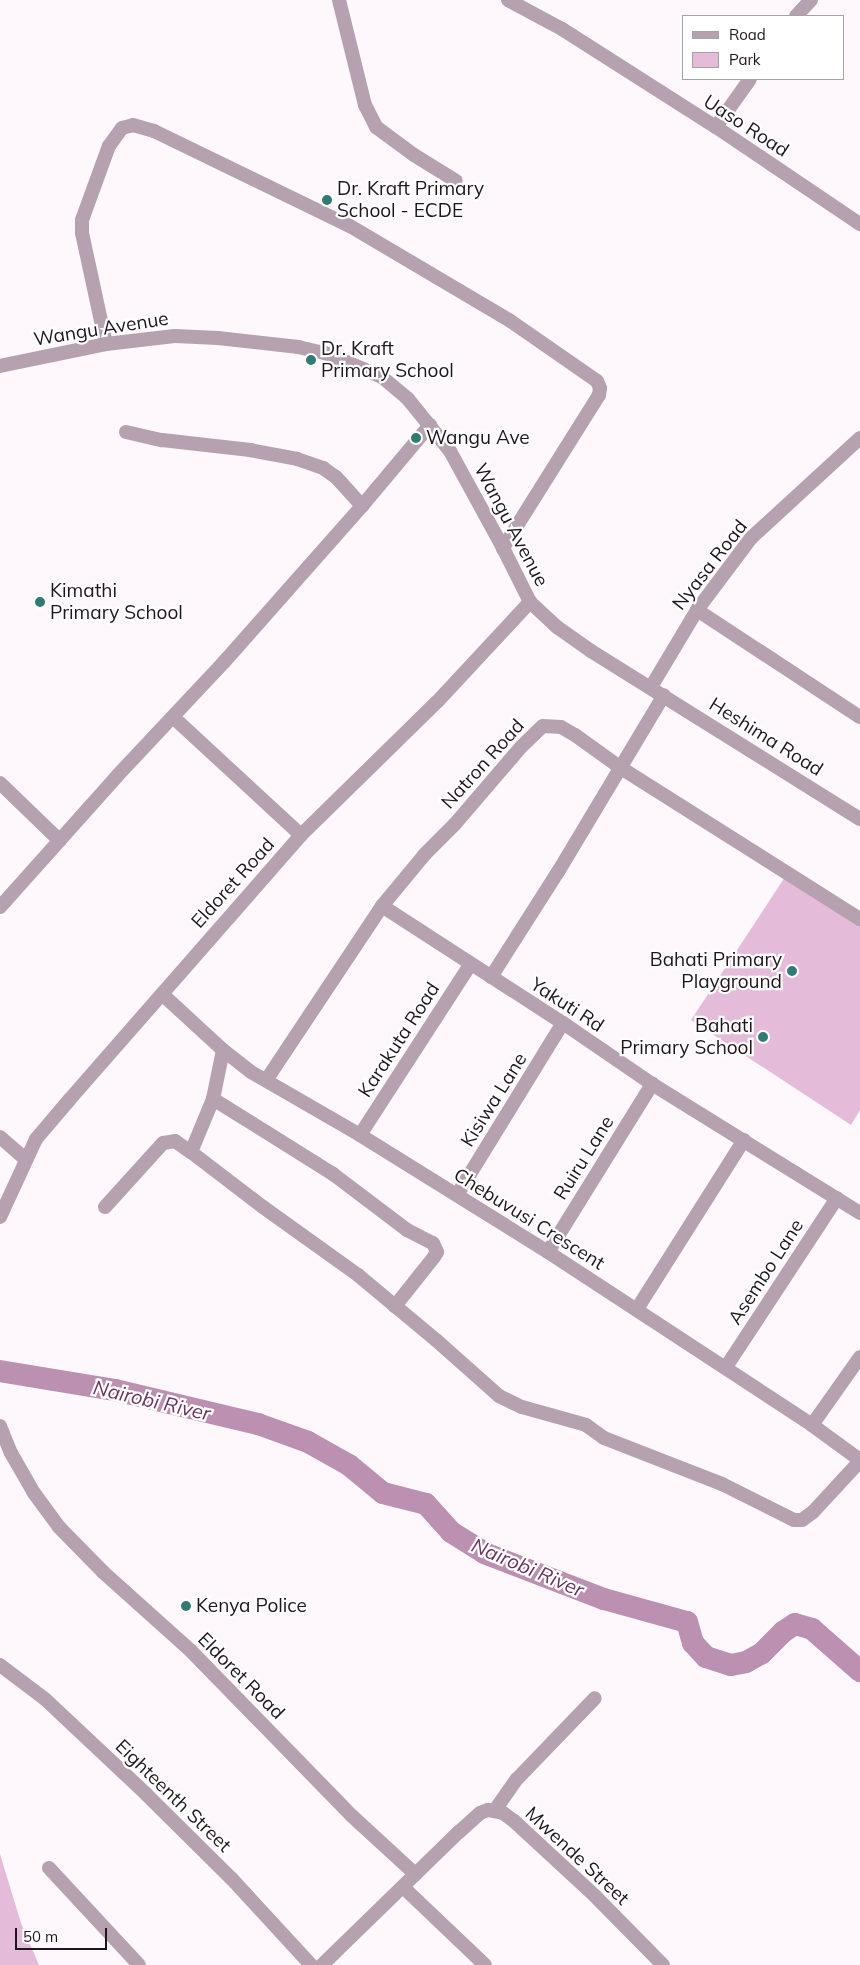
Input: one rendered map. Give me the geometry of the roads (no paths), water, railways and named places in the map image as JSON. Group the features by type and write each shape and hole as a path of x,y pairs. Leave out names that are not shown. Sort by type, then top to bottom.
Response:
{"street":[{"path":"339,0 365,105 376,127 414,155 456,181"},
{"name":"Uaso Road","path":"508,0 562,29 716,127 860,224"},
{"path":"797,15 811,0"},
{"path":"716,127 749,80"},
{"path":"106,344 82,232 82,220 112,140 122,128 133,125 154,131 350,226 509,320 596,381 600,388 599,396 503,548"},
{"name":"Wangu Avenue","path":"0,366 106,344 175,336 218,338 298,347 325,353 382,377 408,399 460,466 530,602 557,627 591,651 651,687"},
{"path":"0,907 362,506 430,425"},
{"path":"126,432 145,437 250,450 297,459 323,468 336,477 362,506"},
{"name":"Nyasa Road","path":"651,687 697,610 750,538 860,438"},
{"name":"Eldoret Road","path":"0,1217 25,1159 36,1139 59,1112 301,835 437,702 530,602"},
{"path":"697,610 860,717"},
{"name":"Heshima Road","path":"651,687 860,819"},
{"path":"490,978 621,768 664,695"},
{"path":"173,717 301,835"},
{"name":"Natron Road","path":"267,1080 382,906 424,854 455,824 521,747 543,726 561,727 576,735 621,768 860,919"},
{"path":"0,783 60,841"},
{"name":"Yakuti Rd","path":"382,906 490,978 563,1023 652,1084 860,1213"},
{"name":"Karakuta Road","path":"360,1134 470,965"},
{"name":"Chebuvusi Crescent","path":"162,994 223,1050 251,1072 360,1134 637,1308 812,1425 860,1461"},
{"name":"Kisiwa Lane","path":"457,1195 563,1023"},
{"path":"192,1152 213,1099 223,1050"},
{"name":"Ruiru Lane","path":"548,1252 652,1084"},
{"path":"213,1099 333,1174 407,1230 433,1244 437,1252 434,1257 395,1306"},
{"path":"0,1138 25,1159"},
{"path":"637,1308 744,1140"},
{"path":"105,1207 163,1143 175,1141 395,1306 499,1396 522,1406 586,1425 604,1438 722,1484 794,1520 802,1520 812,1512 860,1461"},
{"name":"Asembo Lane","path":"726,1367 837,1198"},
{"path":"812,1425 860,1357"},
{"name":"Eldoret Road","path":"0,1426 11,1452 34,1493 59,1527 103,1572 191,1651 352,1816 415,1874"},
{"name":"Eighteenth Street","path":"0,1665 45,1699 146,1794 231,1878 311,1965"},
{"path":"495,1810 517,1779 595,1698"},
{"name":"Mwende Street","path":"415,1874 480,1813 495,1810 514,1821 552,1855 663,1965"},
{"path":"49,1868 139,1965"},
{"path":"322,1965 415,1874"},
{"path":"403,1887 485,1965"}],"waterway":[{"name":"Nairobi River","path":"0,1371 115,1390 258,1424 308,1442 349,1465 383,1493 426,1504 451,1532 484,1553 604,1599 687,1622 693,1643 706,1657 731,1665 746,1662 762,1653 783,1632 795,1624 812,1629 860,1671"}],"place":[{"name":"Dr. Kraft Primary School - ECDE","path":"327,200"},
{"name":"Dr. Kraft Primary School","path":"311,360"},
{"name":"Wangu Ave","path":"416,438"},
{"name":"Kimathi Primary School","path":"40,602"},
{"name":"Bahati Primary Playground","path":"792,971"},
{"name":"Bahati Primary School","path":"763,1037"},
{"name":"Kenya Police","path":"186,1606"}]}
